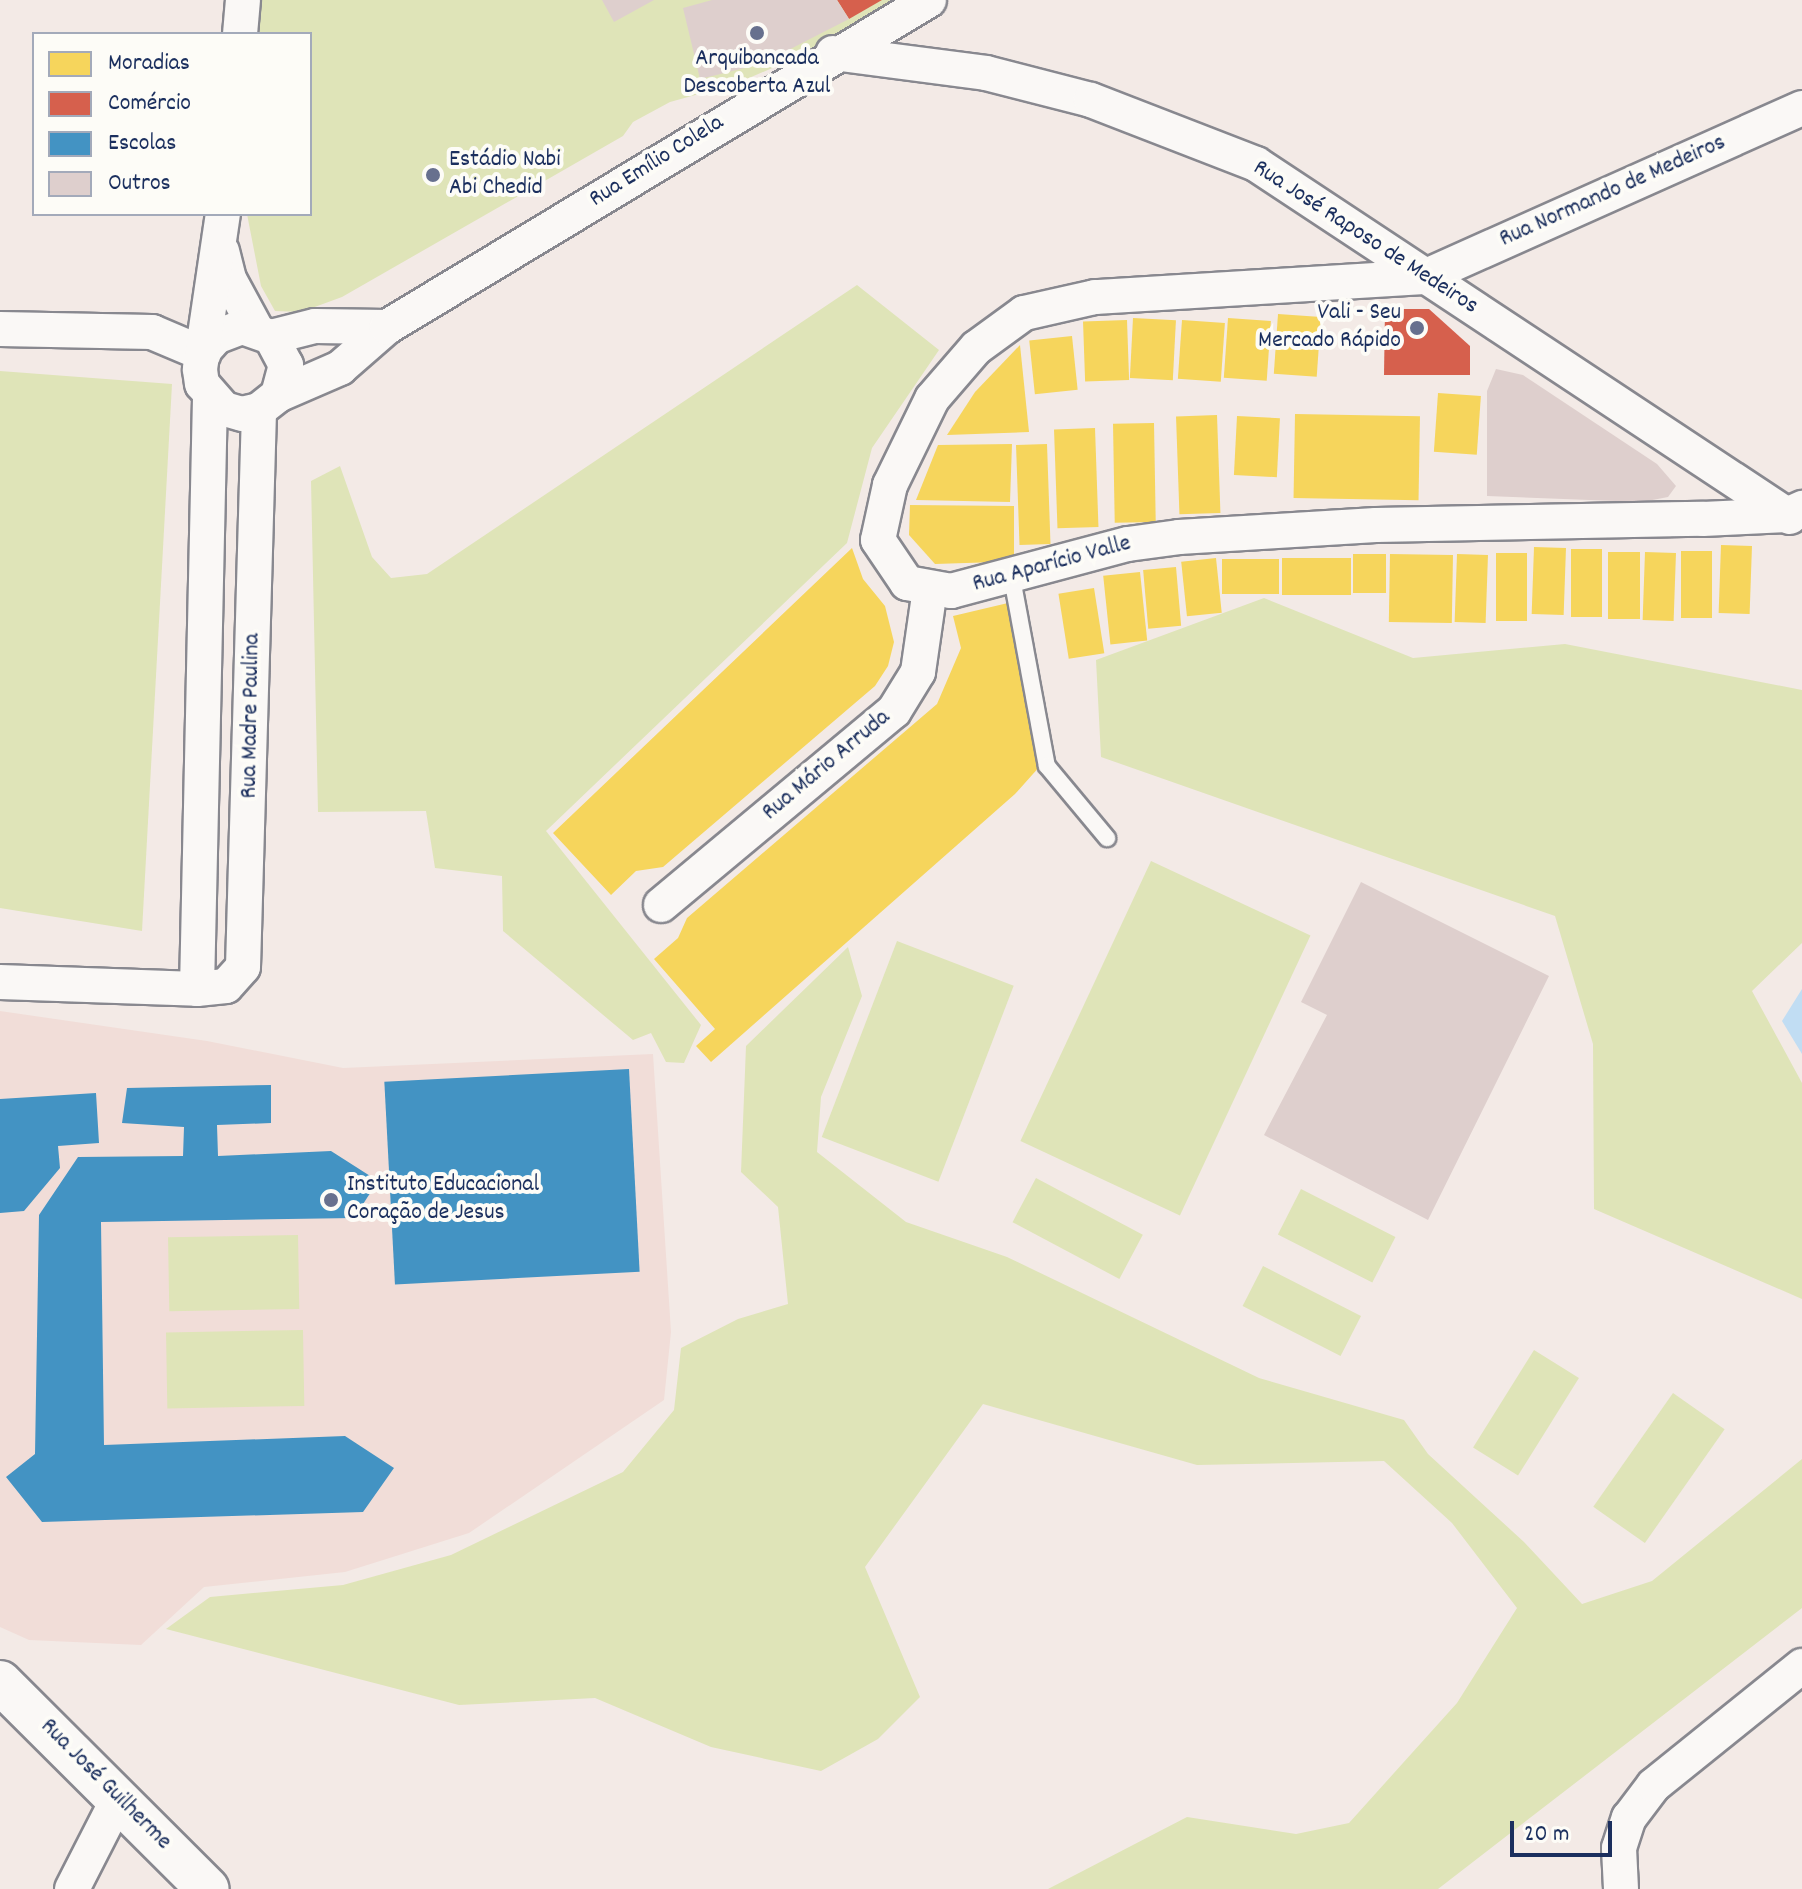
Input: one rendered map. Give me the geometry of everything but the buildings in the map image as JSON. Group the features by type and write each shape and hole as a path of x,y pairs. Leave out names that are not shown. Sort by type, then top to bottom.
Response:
{"street":[{"path":"240,32 243,0"},
{"name":"Rua Emílio Colela","path":"269,403 340,368 387,327 833,53 929,0"},
{"name":"Rua José Raposo de Medeiros","path":"833,53 986,73 1091,100 1181,131 1256,164 1424,277 1797,515"},
{"name":"Rua Normando de Medeiros","path":"1424,277 1802,108"},
{"path":"222,228 229,279 286,365 269,403 224,409 210,397 200,369 222,228"},
{"path":"930,589 899,576 878,540 890,485 932,399 976,348 1024,313 1095,297 1424,277"},
{"path":"205,351 228,330 263,333 315,326 387,327"},
{"path":"0,329 152,332 179,339 205,351"},
{"name":"Rua Madre Paulina","path":"197,989 210,397"},
{"name":"Rua Madre Paulina","path":"0,982 197,989 226,986 246,957 269,403"},
{"name":"Rua Aparício Valle","path":"930,589 951,591 1012,578 1128,544 1179,537 1376,525 1797,515"},
{"name":"Rua Mário Arruda","path":"661,905 894,711 918,672 930,589"},
{"path":"1621,1889 1619,1848 1629,1818 1654,1785 1802,1666"},
{"name":"Rua José Guilherme","path":"0,1682 119,1797 208,1889"},
{"path":"72,1889 119,1797"}],"lane":[{"path":"1012,578 1047,766 1107,838"}],"shaded area":[{"name":"Instituto Educacional Coração de Jesus","path":"0,1011 207,1041 343,1068 653,1054 671,1332 664,1400 469,1533 345,1572 204,1587 141,1645 29,1640 0,1627"}],"green space":[{"name":"Estádio Nabi Abi Chedid","path":"261,0 902,0 814,50 735,84 670,102 633,122 623,136 342,297 301,312 275,311 261,286 247,216 312,216 312,32 259,32"},
{"path":"857,285 939,350 872,448 847,543 546,831 701,1025 684,1063 666,1062 651,1033 633,1040 503,931 502,876 435,868 426,811 318,812 311,481 340,466 372,557 391,578 427,574"},
{"path":"0,371 172,384 142,931 0,908"},
{"path":"1264,598 1413,658 1565,644 1802,690 1802,943 1752,991 1802,1083 1802,1299 1594,1209 1593,1044 1555,916 1101,757 1096,660"},
{"path":"1151,861 1311,935 1180,1215 1020,1141"},
{"path":"897,941 1014,986 938,1182 822,1137"},
{"path":"848,947 862,996 821,1097 817,1152 906,1222 1007,1257 1259,1378 1404,1420 1428,1454 1524,1542 1582,1604 1652,1581 1802,1459 1802,1608 1438,1889 1048,1889 1187,1817 1296,1834 1349,1823 1457,1703 1517,1608 1452,1523 1384,1461 1197,1465 983,1404 865,1567 920,1697 878,1739 821,1771 711,1747 595,1698 459,1705 166,1629 210,1597 343,1585 451,1555 623,1472 674,1410 681,1348 738,1319 788,1304 778,1207 741,1172 746,1046"},
{"path":"1036,1178 1143,1235 1119,1279 1013,1222"},
{"path":"1301,1189 1395,1237 1372,1283 1278,1234"},
{"path":"298,1235 299,1309 169,1311 168,1237"},
{"path":"1263,1266 1361,1316 1341,1356 1243,1306"},
{"path":"303,1330 304,1406 167,1408 166,1332"},
{"path":"1534,1350 1579,1378 1518,1476 1473,1448"},
{"path":"1673,1393 1725,1429 1645,1543 1593,1507"}],"water":[{"path":"1802,989 1802,1054 1782,1021"}],"place":[{"name":"Arquibancada Descoberta Azul","path":"757,33"},
{"name":"Estádio Nabi Abi Chedid","path":"433,175"},
{"name":"Vali - Seu Mercado Rápido","path":"1417,328"},
{"name":"Instituto Educacional Coração de Jesus","path":"331,1200"}]}
